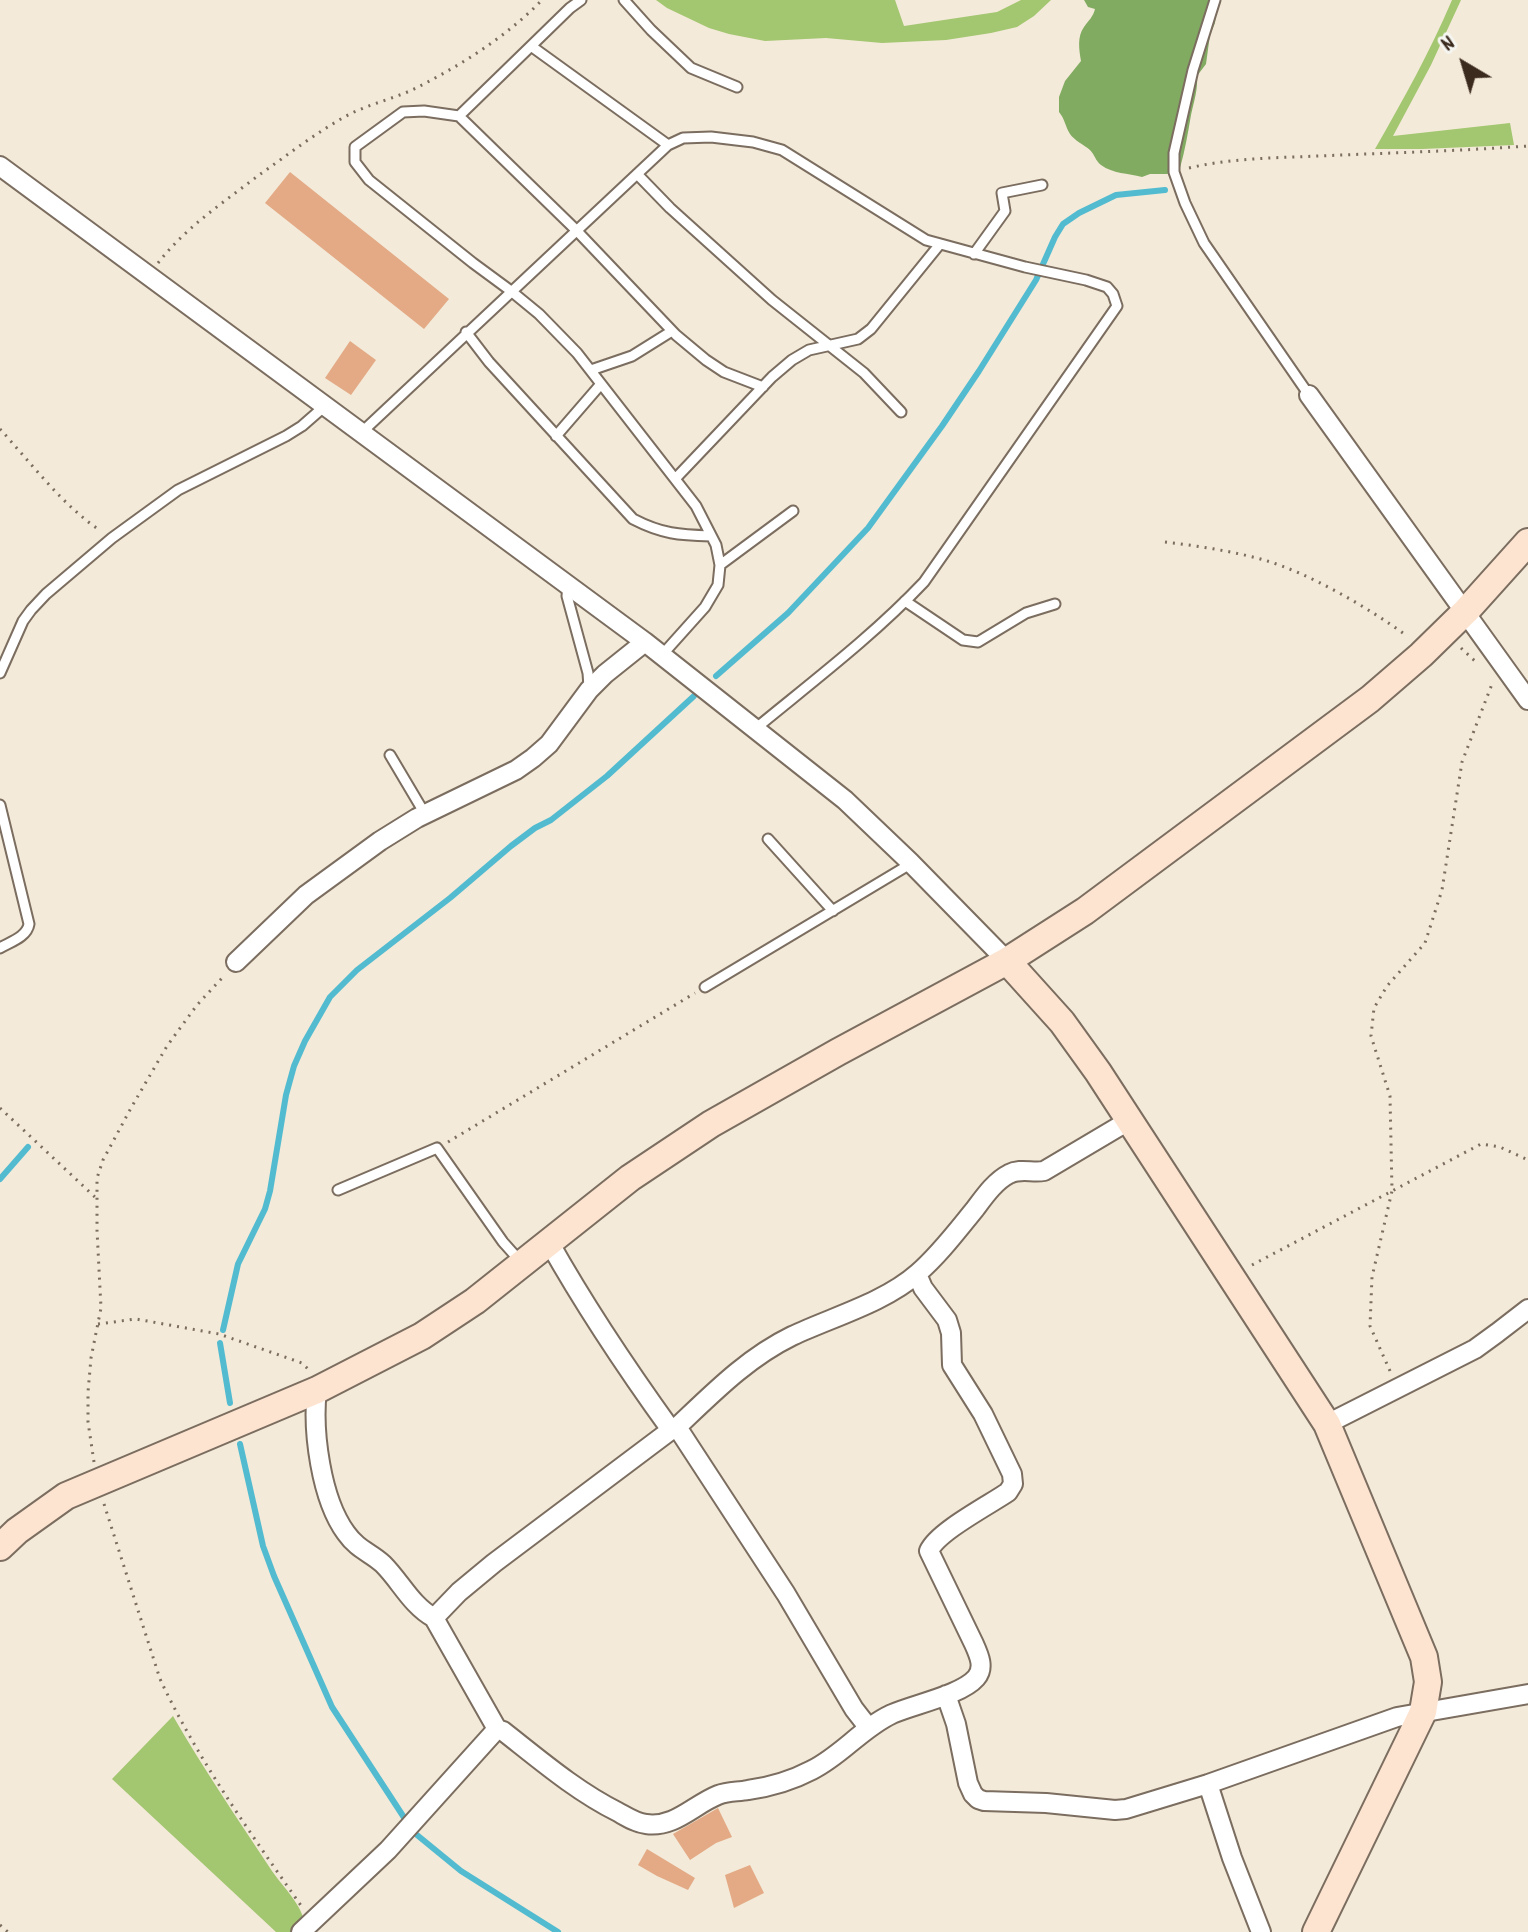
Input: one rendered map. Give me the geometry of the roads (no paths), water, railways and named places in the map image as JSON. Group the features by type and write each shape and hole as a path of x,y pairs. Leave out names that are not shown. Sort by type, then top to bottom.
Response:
{"street":[{"path":"0,166 645,642 845,800 912,863 1062,1022 1130,1120 1327,1424 1424,1657 1428,1682 1423,1712 1316,1932"},
{"path":"1309,395 1528,700"},
{"path":"0,1547 66,1496 317,1390 422,1336 475,1301 630,1178 711,1124 1007,961 1085,911 1370,699 1466,611 1528,542"},
{"path":"236,962 306,895 380,841 425,814 516,770 533,758 549,744 589,690 645,642"},
{"path":"434,1618 494,1563 674,1429 736,1372 766,1350 883,1295 917,1274 1009,1173 1044,1171 1130,1120"},
{"path":"549,1242 620,1360 674,1429 786,1594 854,1709 868,1727"},
{"path":"317,1390 315,1408 320,1465 338,1521 360,1549 383,1564 423,1612 434,1618 497,1729 598,1802 637,1822 659,1824 676,1819 717,1795 764,1787 814,1769 839,1753 868,1727 891,1715 959,1691 979,1676 981,1668 974,1644 929,1551 948,1530 1008,1492 1013,1484 1012,1474 983,1414 952,1365 951,1333 947,1320 923,1288 917,1274"},
{"path":"1327,1424 1475,1349 1528,1309"},
{"path":"946,1695 956,1724 968,1783 978,1799 1115,1810 1208,1784 1397,1717 1528,1694"},
{"path":"308,1925 388,1850 497,1729"},
{"path":"1208,1784 1261,1932"}],"lane":[{"path":"459,116 581,0"},
{"path":"624,0 691,68 737,87"},
{"path":"1215,0 1193,70 1174,153 1174,172 1204,243 1309,395"},
{"path":"531,46 668,145"},
{"path":"662,655 705,607 718,585 720,565 716,545 696,506 577,353 539,314 369,180 355,162 355,147 403,112 424,111 459,116 576,230 672,331 724,372 763,387"},
{"path":"362,432 668,145 683,138 711,137 753,142 782,150 926,240 1107,287 1117,306 924,582 836,662 755,729"},
{"path":"637,174 772,300 864,373 901,412"},
{"path":"974,254 1005,211 1002,193 1042,185"},
{"path":"675,479 792,360 809,350 858,339 871,329 940,244"},
{"path":"591,370 632,356 672,331"},
{"path":"466,332 489,362 633,519 653,530 711,536"},
{"path":"556,436 601,384"},
{"path":"0,673 31,610 112,538 178,490 286,436 326,405"},
{"path":"720,565 793,511"},
{"path":"568,585 567,596 588,673 589,690"},
{"path":"905,601 963,640 978,642 1026,613 1055,604"},
{"path":"390,755 425,814"},
{"path":"0,805 29,924 24,934 0,948"},
{"path":"768,839 833,911"},
{"path":"705,987 912,863"},
{"path":"338,1190 437,1148 522,1264"}],"waterway":[{"path":"716,676 788,613 868,528 979,371 1036,280 1063,224 1116,195 1165,190"},
{"path":"223,1330 238,1264 265,1209 270,1191 294,1066 330,997 357,970 511,846 551,820 607,776 694,696"},
{"path":"0,1179 28,1147"},
{"path":"220,1343 230,1403"},
{"path":"240,1444 263,1546 274,1576 332,1707 405,1819"},
{"path":"417,1835 461,1871 558,1932"}]}
